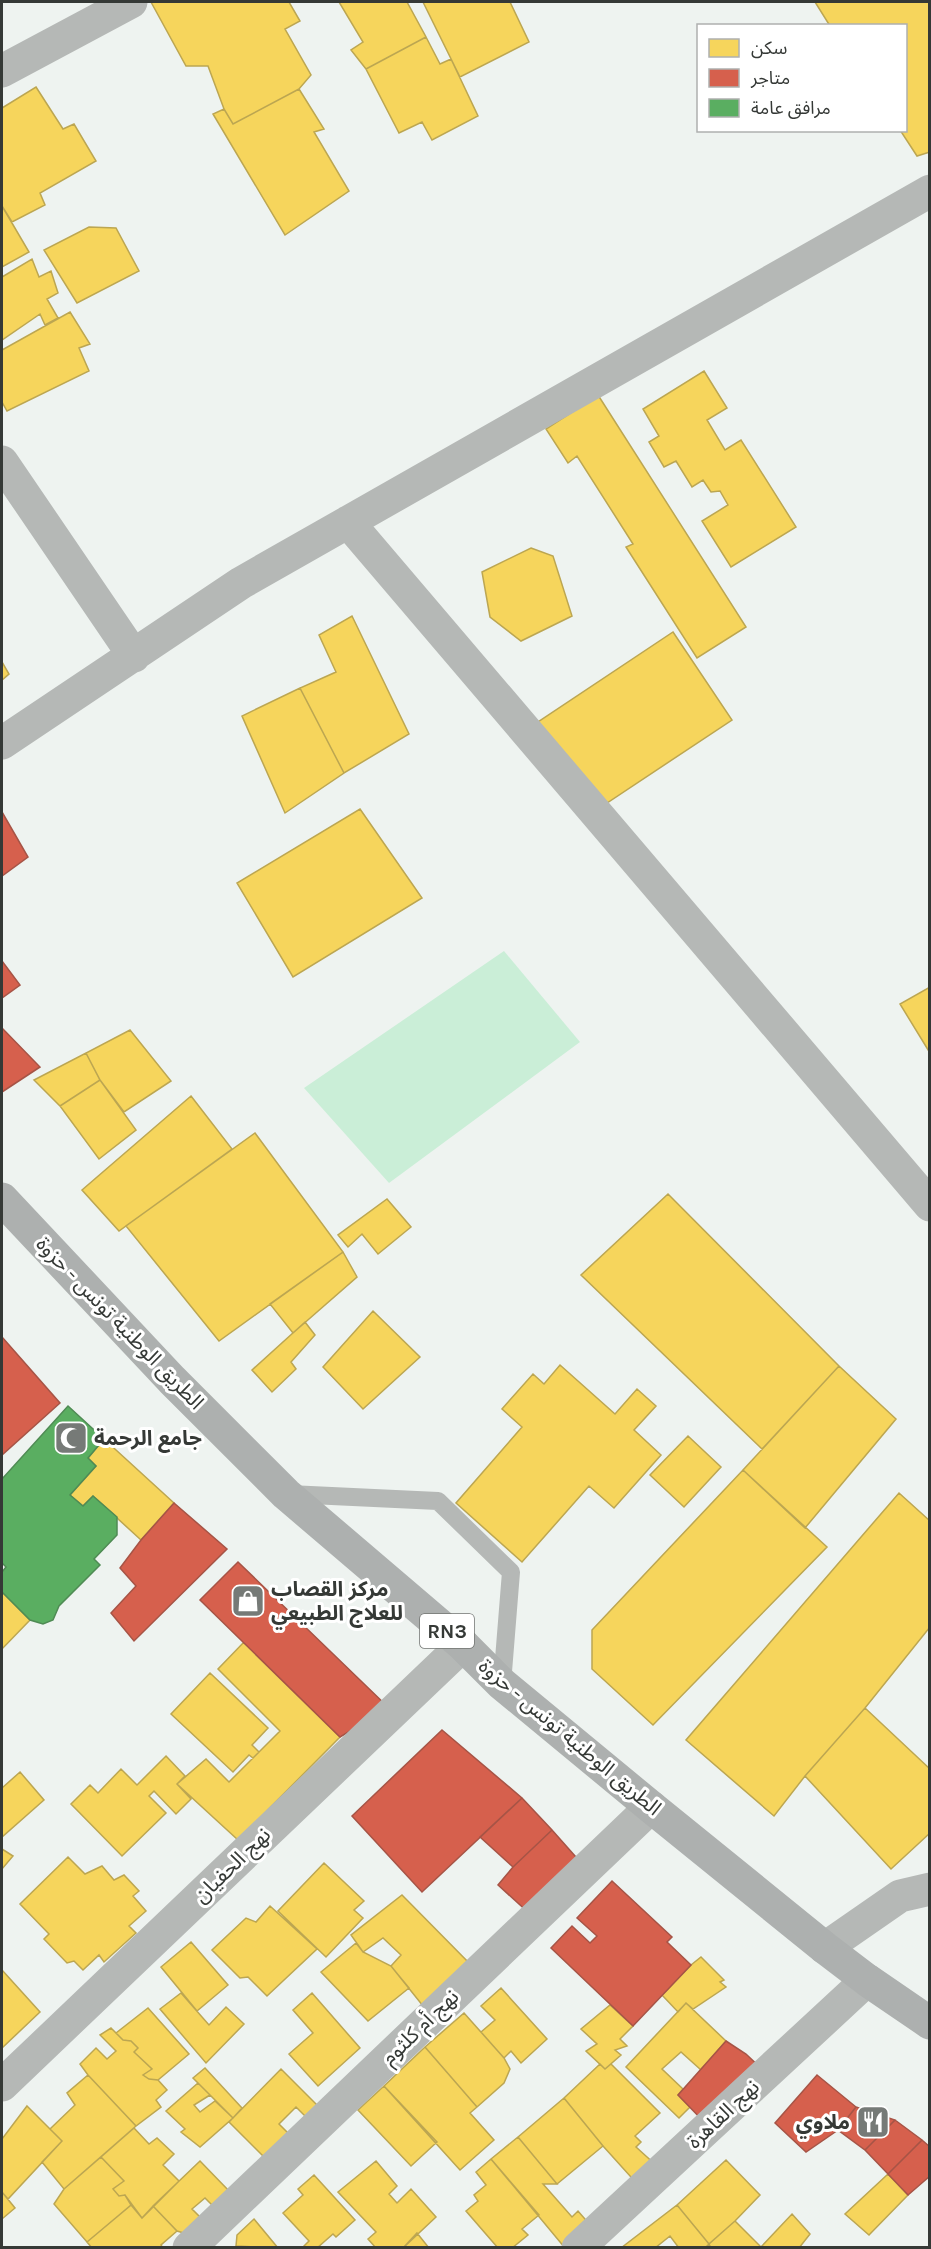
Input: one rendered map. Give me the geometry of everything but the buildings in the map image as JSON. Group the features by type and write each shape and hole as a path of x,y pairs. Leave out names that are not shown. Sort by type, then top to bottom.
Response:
{"main road":[{"name":"الطريق الوطنية تونس - حزوة","path":"2,1199 172,1380 286,1494 463,1645 502,1684 651,1807 825,1948 930,2023"}],"street":[{"path":"2,71 131,2"},
{"path":"2,743 241,583 930,191"},
{"path":"2,462 134,656"},
{"path":"348,522 930,1205"},
{"name":"نهج الحفيان","path":"2,2085 463,1645"},
{"name":"نهج أم كلثوم","path":"189,2247 651,1807"},
{"path":"825,1948 900,1896 930,1889"},
{"name":"نهج القاهرة","path":"578,2247 867,1980"}],"lane":[{"path":"286,1494 438,1501 511,1572 502,1684"}],"green space":[{"path":"504,951 580,1042 389,1183 304,1088"}],"place":[{"name":"جامع الرحمة","path":"71,1438"},
{"name":"مركز القصاب للعلاج الطبيعي","path":"248,1601"},
{"name":"ملاوي","path":"873,2122"}]}
